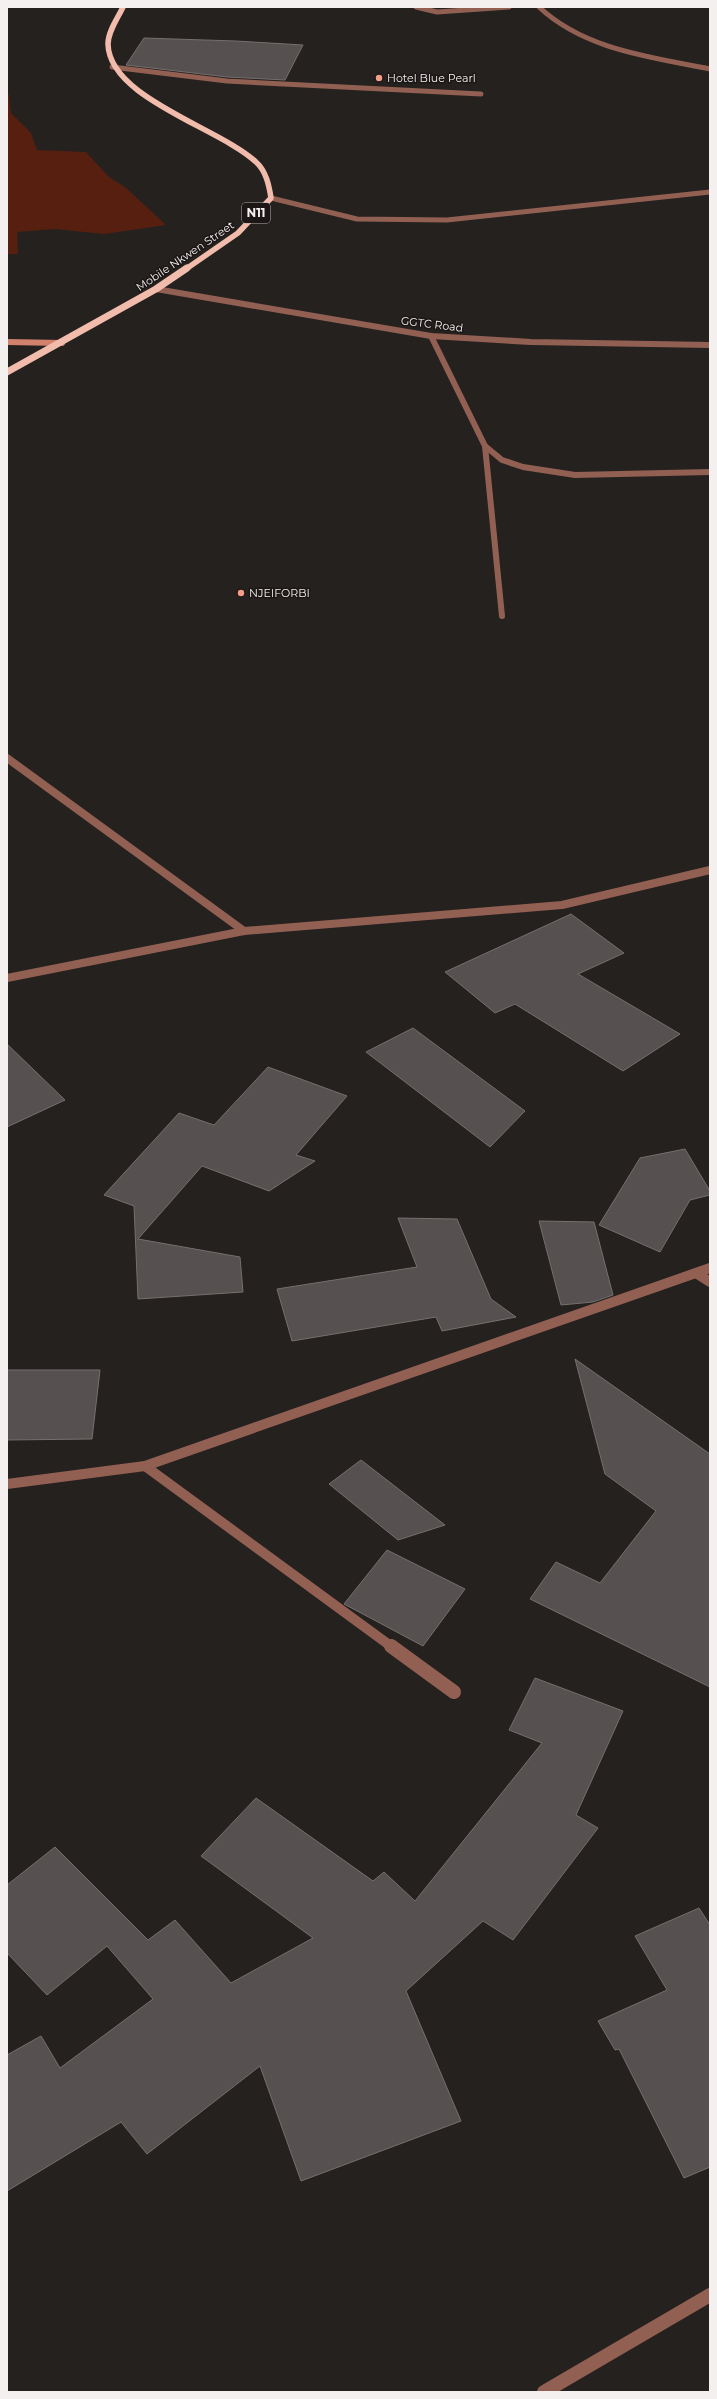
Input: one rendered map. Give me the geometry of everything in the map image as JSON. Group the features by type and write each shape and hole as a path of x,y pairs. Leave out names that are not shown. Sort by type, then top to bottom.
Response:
{"highway":[{"path":"112,67 107,44 124,7"},
{"name":"N11","path":"112,67 144,96 218,137 256,162 269,182 271,198"},
{"name":"Mobile Nkwen Street","path":"7,372 62,343 156,289 238,234 271,198"}],"main road":[{"path":"7,342 62,343"}],"street":[{"path":"416,7 437,12 509,7"},
{"path":"539,7 556,23 604,45 710,69"},
{"path":"112,67 226,81 482,94"},
{"path":"271,198 357,219 447,220 710,192"},
{"name":"GGTC Road","path":"156,289 430,336 531,342 710,345"},
{"path":"430,336 485,446 502,616"},
{"path":"485,446 500,459 522,468 555,473 608,475 710,472"},
{"path":"7,758 244,931"},
{"path":"7,978 244,931 562,905 710,870"},
{"path":"7,1484 145,1466 710,1268"},
{"path":"696,1273 710,1282"},
{"path":"145,1466 454,1692"},
{"path":"544,2392 710,2295"}],"shaded area":[{"path":"7,93 9,95 11,113 31,133 37,150 86,152 109,177 125,187 166,225 104,234 55,229 17,232 18,254 7,254"}],"building":[{"path":"144,38 303,45 285,80 227,77 126,65"},
{"path":"571,914 624,953 578,974 680,1034 623,1071 515,1004 495,1013 445,972"},
{"path":"413,1028 525,1111 490,1147 366,1052"},
{"path":"7,1044 65,1100 7,1127"},
{"path":"268,1067 347,1096 296,1155 315,1161 269,1191 202,1166 138,1239 240,1257 243,1292 138,1299 134,1206 104,1195 179,1113 214,1125"},
{"path":"685,1149 710,1191 710,1195 690,1200 660,1252 599,1225 640,1158"},
{"path":"398,1218 457,1219 491,1299 516,1317 442,1331 436,1317 292,1341 277,1289 417,1267"},
{"path":"539,1221 594,1222 613,1295 593,1302 561,1305"},
{"path":"575,1359 710,1454 710,1687 530,1599 556,1562 600,1583 656,1511 605,1474"},
{"path":"7,1370 100,1370 92,1439 7,1440"},
{"path":"361,1460 445,1525 398,1540 329,1484"},
{"path":"387,1550 465,1589 423,1646 344,1604"},
{"path":"535,1678 623,1711 576,1815 598,1828 513,1940 483,1921 406,1991 461,2121 301,2181 260,2066 147,2154 121,2122 7,2191 7,2055 41,2036 60,2068 153,1999 107,1946 47,1995 7,1953 7,1885 55,1847 148,1940 175,1920 231,1983 313,1938 201,1856 256,1798 373,1881 384,1872 415,1901 542,1743 509,1730"},
{"path":"699,1908 710,1925 710,2167 684,2178 619,2049 615,2050 598,2021 667,1990 635,1936"}],"place":[{"name":"Hotel Blue Pearl","path":"379,78"},
{"name":"NJEIFORBI","path":"241,593"}]}
